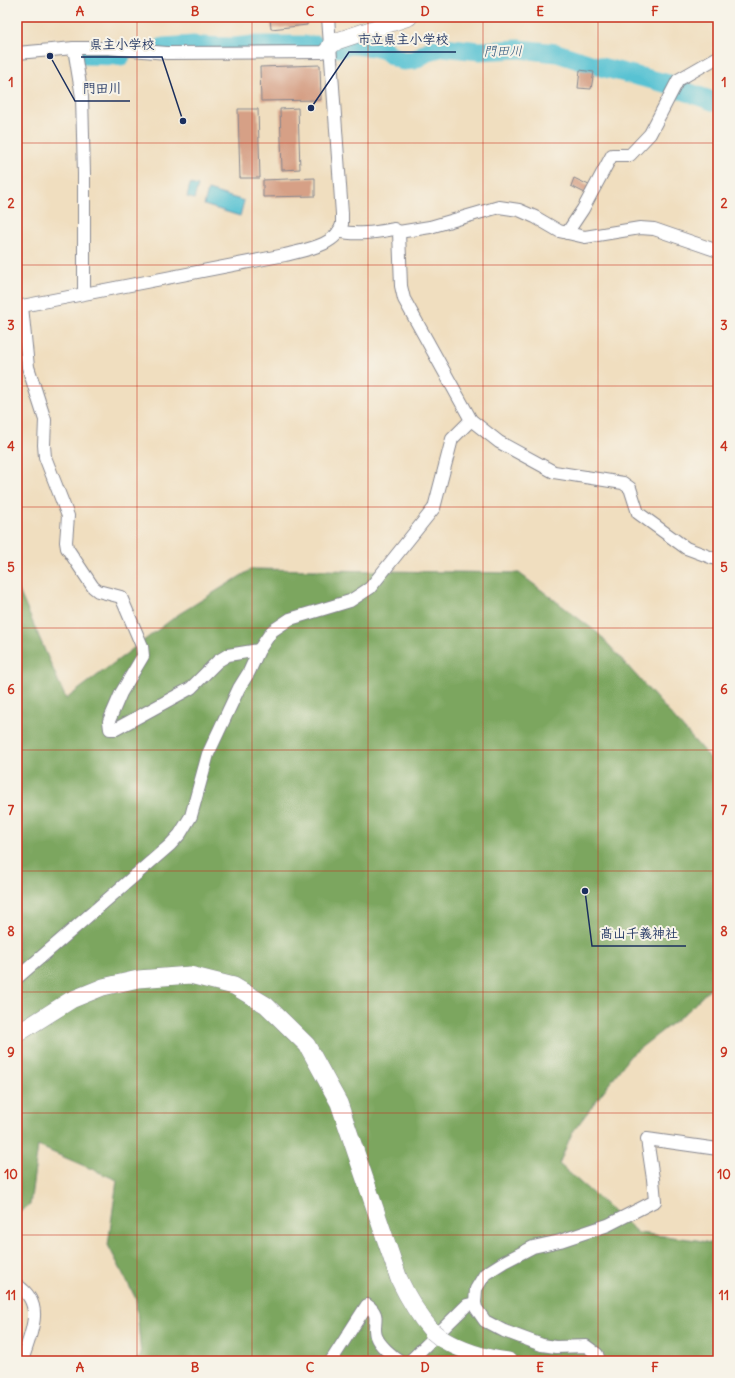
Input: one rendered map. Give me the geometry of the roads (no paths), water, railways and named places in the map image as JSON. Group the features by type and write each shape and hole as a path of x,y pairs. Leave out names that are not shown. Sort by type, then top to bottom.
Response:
{"street":[{"path":"259,650 228,656 218,661 191,688 116,729 110,729 109,721 121,693 143,656 142,646 121,597 93,587 67,548 68,516 45,457 44,420 28,367 19,307 84,293 285,255 324,244 334,237 339,231 342,223 342,214 328,17"},
{"path":"17,53 74,48 108,48 167,53 322,52 337,41 409,17"},
{"path":"74,48 82,97 84,174 84,293"},
{"path":"567,233 583,209 612,155 630,155 650,134 678,80 718,57"},
{"path":"339,231 347,234 355,234 394,229 399,232 430,227 499,207 519,210 535,217 559,231 585,237 630,229 647,229 718,251"},
{"path":"399,232 401,286 404,299 470,420 499,442 554,472 623,484 630,488 638,513 686,548 718,560"},
{"path":"17,978 170,845 180,834 191,816 208,754 239,688 249,672 259,650 272,631 290,620 350,601 370,588 434,508 452,439 470,420"},
{"path":"17,1034 71,1000 103,987 138,979 190,976 234,986 266,1005 307,1045 339,1103 399,1279 408,1298 422,1319 437,1335 455,1347 476,1354 508,1361"},
{"path":"599,1361 597,1354 586,1346 556,1347 542,1345 504,1331 486,1321 476,1308 476,1288 485,1274 533,1247 560,1241 608,1225 655,1201 647,1139 718,1149"},
{"path":"17,1285 30,1296 34,1309 32,1327 22,1361"},
{"path":"410,1361 467,1305 475,1302"},
{"path":"331,1361 367,1305 373,1309 375,1314 376,1337 386,1350 400,1361"}],"water":[{"path":"190,184 198,186 194,199 187,197"},
{"path":"208,190 244,201 240,216 204,205"}],"waterway":[{"name":"門田川","path":"163,47 194,45"},
{"name":"門田川","path":"202,46 233,47 253,45 316,45"},
{"name":"門田川","path":"339,48 351,45 374,47 385,50 403,61 414,60 429,51 443,47 479,51 519,49 557,53 597,66 669,84"},
{"name":"門田川","path":"79,55 121,56"},
{"name":"門田川","path":"679,89 718,103"}],"place":[{"name":"門田川","path":"50,56"},
{"name":"市立県主小学校","path":"311,108"},
{"name":"県主小学校","path":"183,121"},
{"name":"髙山千義神社","path":"585,891"}]}
